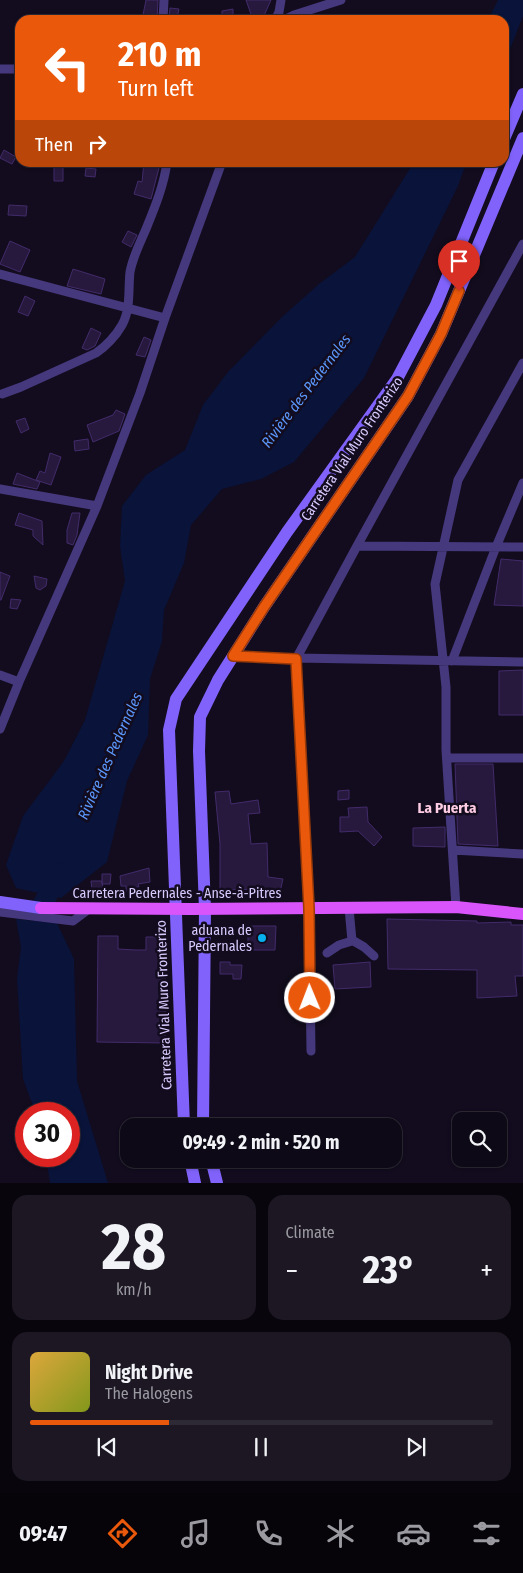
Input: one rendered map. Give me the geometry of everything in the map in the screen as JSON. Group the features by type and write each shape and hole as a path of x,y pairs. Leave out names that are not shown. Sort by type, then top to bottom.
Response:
{"main road":[{"name":"Carretera Pedernales - Anse-à-Pitres","path":"41,908 456,907 523,914"}],"street":[{"path":"163,15 164,0"},
{"path":"278,15 281,0"},
{"path":"294,15 341,0"},
{"path":"0,69 15,69"},
{"path":"509,127 523,94"},
{"name":"Carretera Vial Muro Fronterizo","path":"203,1118 205,909 199,751 200,717 218,680 269,599 408,396 441,334 523,138"},
{"path":"2,394 96,354 122,324 128,308 130,271 164,181 166,167"},
{"path":"0,729 97,506 140,393 165,318 220,167"},
{"name":"Carretera Vial Muro Fronterizo","path":"184,1118 169,730 176,699 287,532 397,379 436,305 492,167"},
{"path":"311,1051 309,908 296,659 523,244"},
{"path":"0,274 165,318"},
{"path":"456,907 447,758 446,687 435,584 458,480 523,363"},
{"path":"452,661 523,483"},
{"path":"0,489 97,506"},
{"path":"357,546 523,547"},
{"path":"233,656 296,659 523,662"},
{"path":"0,675 19,682"},
{"path":"447,758 523,758"},
{"path":"453,850 523,854"},
{"path":"0,909 41,908"},
{"path":"348,908 352,940"},
{"path":"0,909 73,922 89,909"},
{"path":"327,953 339,945 352,940"},
{"path":"352,940 374,956"},
{"path":"192,1168 195,1183"},
{"path":"213,1168 217,1183"}],"water":[{"path":"498,0 523,0 523,16 509,51 509,15 490,15"},
{"path":"411,167 465,167 458,186 364,378 294,462 261,479 222,489 191,525 184,563 164,610 162,641 150,679 148,735 127,781 107,862 61,898 16,888 6,865 23,816 64,761 85,720 125,581 120,546 122,506 146,475 185,450 203,405 228,372 282,317 319,284 355,257"},
{"path":"16,919 57,923 74,959 77,1081 108,1183 50,1183 48,1167 80,1167 80,1102 32,1102 23,1079 17,978 21,947"}],"building":[{"path":"146,0 158,0 157,15 143,15"},
{"path":"246,0 271,0 264,15 251,15"},
{"path":"170,8 179,9 178,15 169,15"},
{"path":"233,9 233,15 222,15 222,11"},
{"path":"4,150 15,156 12,164 0,158"},
{"path":"54,167 63,167 63,181 54,181"},
{"path":"144,167 159,167 151,199 134,194 138,181 142,182"},
{"path":"86,168 96,169 95,177 85,176"},
{"path":"9,205 27,206 26,216 8,215"},
{"path":"128,231 137,235 131,247 122,242"},
{"path":"10,241 30,250 20,272 0,264"},
{"path":"73,269 105,279 101,294 67,286"},
{"path":"25,296 35,301 28,316 18,312"},
{"path":"91,328 101,333 95,346 87,350 82,348"},
{"path":"144,337 151,340 145,357 136,355"},
{"path":"116,410 125,414 119,431 93,442 87,425 113,415"},
{"path":"25,418 29,429 21,433 16,421"},
{"path":"88,439 89,449 75,451 74,441"},
{"path":"50,453 61,457 51,485 36,480 40,471 45,473"},
{"path":"17,473 40,482 37,489 13,484"},
{"path":"19,513 42,521 43,545 33,536 33,530 15,525"},
{"path":"72,513 80,513 77,535 73,545 67,543 67,530"},
{"path":"501,559 523,561 523,606 494,605"},
{"path":"0,572 10,576 1,600 0,600"},
{"path":"34,576 47,579 46,586 40,590 36,588"},
{"path":"11,599 21,600 17,609 10,608"},
{"path":"523,670 523,715 499,715 499,671"},
{"path":"455,764 493,764 498,846 458,844"},
{"path":"349,790 349,799 338,800 338,791"},
{"path":"229,791 231,804 258,800 260,813 248,814 251,844 267,843 268,877 283,879 279,896 265,897 266,889 220,890 220,844 215,792"},
{"path":"367,807 368,822 382,837 374,846 358,831 340,832 340,817 349,817 348,808"},
{"path":"445,827 445,847 413,846 413,828"},
{"path":"149,868 150,882 138,884 139,887 135,887 135,891 126,891 126,886 121,886 120,876"},
{"path":"102,874 111,874 110,884 102,884"},
{"path":"91,881 102,881 103,890 92,890"},
{"path":"387,919 477,921 477,923 511,922 511,925 523,925 523,976 515,976 517,996 477,998 477,970 388,969"},
{"name":"aduana de Pedernales","path":"248,926 276,926 275,950 248,950"},
{"path":"98,936 118,936 118,949 135,950 146,950 146,937 166,937 165,1043 97,1042"},
{"path":"220,962 230,962 230,965 242,965 241,979 233,979 233,974 220,974"},
{"path":"370,962 371,987 335,989 333,965"}],"waterway":[{"name":"Rivière des Pedernales","path":"44,928 41,908 59,872"}],"place":[{"name":"aduana de Pedernales","path":"262,938"}],"district":[{"name":"La Puerta","path":"447,808"}],"route":[{"path":"310,998 309,908 296,659 233,656 264,607 408,396 441,334 459,291"}]}
